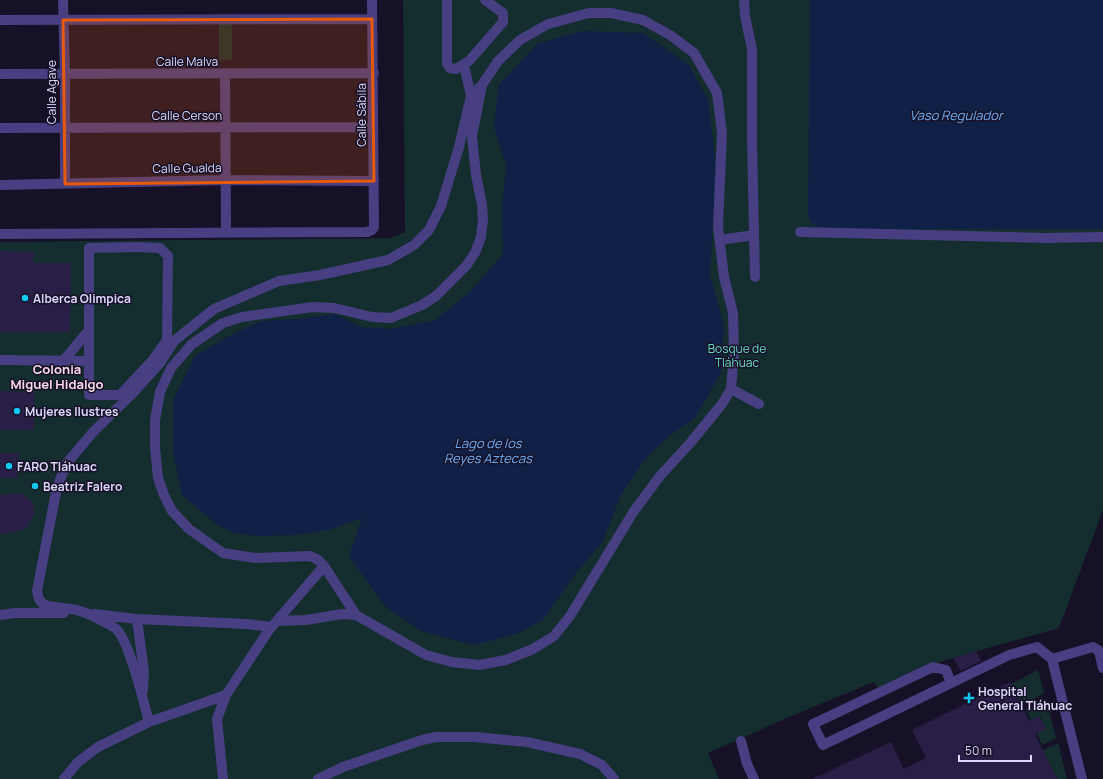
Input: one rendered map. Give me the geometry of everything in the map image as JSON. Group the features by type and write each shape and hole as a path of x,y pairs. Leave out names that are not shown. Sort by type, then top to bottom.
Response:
{"street":[{"name":"Calle Agave","path":"63,0 65,184"},
{"name":"Calle Sábila","path":"0,234 368,232 372,230 374,228 374,73 372,0"},
{"path":"447,0 447,64 450,68 456,68 469,61 504,22 503,13 485,0"},
{"path":"744,0 745,16 752,49 755,277"},
{"path":"0,615 15,613 89,614 137,619 247,624 274,624 342,614 356,615 426,655 452,662 479,664 506,660 533,649 554,636 570,616 630,518 647,494 660,476 696,437 722,404 731,389 734,353 733,313 724,277 718,227 722,133 717,93 694,53 670,35 643,20 611,13 589,13 548,24 520,40 498,60 482,85 472,96 459,147 440,206 429,230 414,246 388,260 320,275 279,281 214,309 174,341 160,363 134,392 94,431 68,463 57,487 38,584 38,600 44,604 89,614 117,630 127,647 149,722"},
{"path":"0,20 372,18"},
{"path":"464,65 472,96"},
{"name":"Calle Malva","path":"0,74 374,73"},
{"path":"225,74 226,227"},
{"path":"356,615 318,559 310,556 255,558 223,553 189,529 172,511 158,478 155,448 155,420 160,392 171,368 192,344 223,323 242,317 314,307 334,308 372,317 391,318 422,305 436,296 466,266 475,253 481,237 483,220 482,205 476,175 472,136 482,85"},
{"name":"Calle Cerson","path":"0,128 373,127"},
{"name":"Calle Gualda","path":"0,185 226,180 374,181"},
{"path":"800,232 1045,238 1103,237"},
{"path":"720,240 754,235"},
{"path":"89,248 160,248 168,256 167,340 152,361 120,395 89,395 89,361 89,248"},
{"path":"64,360 89,330"},
{"path":"0,360 89,361"},
{"path":"160,363 171,368"},
{"path":"731,389 759,404"},
{"path":"223,779 217,719 226,695 274,624 324,566"},
{"path":"137,619 144,672 142,698"},
{"path":"951,683 946,670 933,667 813,724 823,745 1010,655 1037,647 1052,659 1082,779"},
{"path":"1052,659 1093,647 1099,651 1103,668"},
{"path":"64,779 78,762 98,747 149,722 226,695"},
{"path":"318,779 343,767 422,740 436,737 475,737 527,742 580,754 602,765 614,779"},
{"path":"741,741 747,764 754,779"}],"highlighted area":[{"path":"372,19 374,181 65,184 63,20"}],"green space":[{"name":"Bosque de Tláhuac","path":"403,0 1103,0 1103,510 1059,628 921,667 878,688 874,682 796,714 708,753 719,779 0,779 0,242 390,238 405,232"},
{"path":"219,20 232,20 232,60 219,60"},
{"path":"1038,670 1044,693 1022,706 1011,684"},
{"path":"1046,699 1056,738 1042,745 1037,733 1045,728 1040,716 1031,720 1026,709"},
{"path":"1058,743 1067,779 1057,779 1043,750"}],"water":[{"name":"Vaso Regulador","path":"810,0 1103,0 1103,229 824,229 813,224 808,213"},
{"name":"Lago de los Reyes Aztecas","path":"583,31 643,33 689,65 708,100 716,166 710,274 724,326 721,373 695,418 669,436 645,459 621,495 603,541 576,573 543,620 517,634 474,645 421,631 385,606 349,556 362,518 328,530 295,535 257,536 234,533 216,524 182,495 173,452 173,400 195,356 227,337 261,321 297,319 336,314 360,327 391,329 435,320 469,293 503,254 502,211 506,165 494,127 499,85 537,44"}],"building":[{"path":"0,251 34,252 33,263 71,263 70,332 0,332"},
{"name":"Mujeres Ilustres","path":"0,391 34,392 34,430 0,430"},
{"name":"FARO Tláhuac","path":"0,453 18,453 18,478 0,478"},
{"path":"15,493 22,494 31,501 34,508 34,514 27,528 20,531 0,534 0,495"},
{"path":"976,651 981,661 961,671 953,658"},
{"path":"1010,682 1029,721 1039,716 1046,729 1035,734 1057,779 812,779 891,742 904,769 926,758 912,730"}],"place":[{"name":"Alberca Olimpica","path":"25,298"},
{"name":"Mujeres Ilustres","path":"17,411"},
{"name":"FARO Tláhuac","path":"9,466"},
{"name":"Beatriz Falero","path":"35,486"},
{"name":"Hospital General Tláhuac","path":"969,698"}],"district":[{"name":"Colonia Miguel Hidalgo","path":"57,376"}]}
